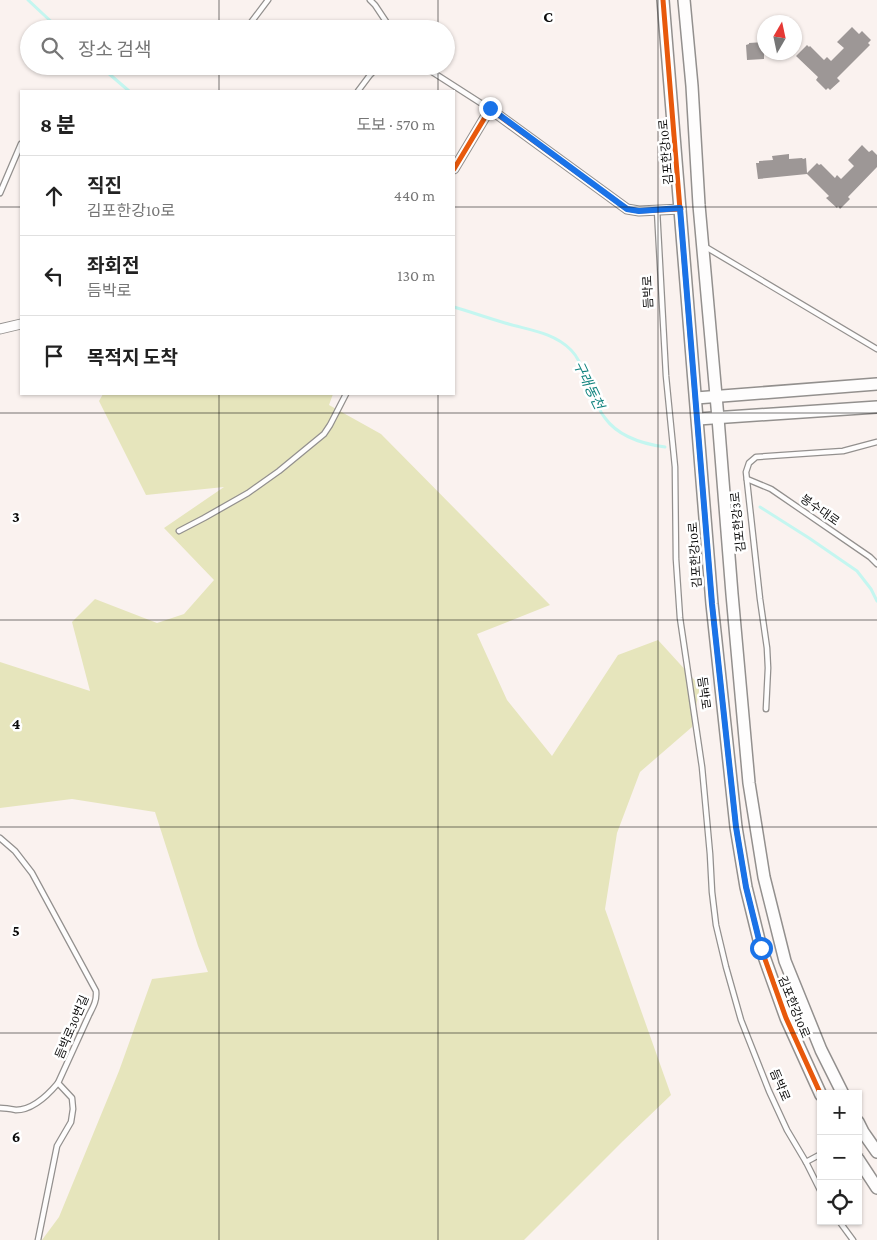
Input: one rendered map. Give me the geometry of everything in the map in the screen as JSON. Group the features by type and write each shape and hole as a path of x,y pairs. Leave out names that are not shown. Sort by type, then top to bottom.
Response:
{"street":[{"name":"김포한강10로","path":"663,0 712,604 736,827 746,887 761,948 786,1018 819,1090"},
{"name":"김포한강10로","path":"684,0 692,86 699,205 749,783 764,877 785,960 821,1050 841,1090"},
{"path":"455,167 490,108 627,209 639,211 680,208"},
{"path":"0,329 20,324"},
{"path":"696,398 877,384"},
{"path":"698,419 877,407"},
{"path":"862,1130 877,1152"},
{"path":"862,1165 877,1188"}],"lane":[{"path":"253,20 268,0"},
{"path":"370,0 385,20"},
{"path":"359,90 370,75"},
{"path":"437,75 490,108"},
{"path":"0,193 20,146"},
{"name":"듬박로","path":"657,210 665,358 675,467 676,558 680,618 702,767 716,925 741,1020 768,1091 817,1184"},
{"path":"703,246 877,349"},
{"path":"179,530 248,493 279,472 324,434 345,395"},
{"name":"김포한강3로","path":"766,709 767,648 746,472 749,463 756,457 765,455 844,451 877,442"},
{"name":"봉수대로","path":"747,480 771,489 877,564"},
{"name":"듬박로30번길","path":"0,838 16,851 32,873 96,991 95,1004 58,1083"},
{"path":"0,1108 17,1110 27,1108 51,1092 58,1083 72,1098 71,1122 57,1146 38,1240"},
{"path":"806,1162 817,1156"},
{"path":"842,1225 853,1240"}],"green space":[{"path":"102,395 333,395 329,405 381,434 550,605 477,634 507,700 552,756 618,655 658,640 700,686 692,727 640,772 617,833 605,909 671,1095 524,1240 42,1240 59,1217 119,1071 152,979 208,972 155,812 72,799 0,808 0,662 90,691 72,622 95,599 157,623 184,614 214,580 164,528 224,487 146,495 99,401"}],"building":[{"path":"852,27 859,34 862,31 871,40 868,43 870,45 837,78 840,81 830,90 828,88 826,90 816,80 818,77 800,60 802,60 802,50 807,45 810,46 824,60 827,57 831,61 844,48 837,42"},
{"path":"757,42 757,59 747,60 746,45"},
{"path":"862,145 869,152 872,150 877,155 877,167 848,197 850,199 840,209 826,198 829,196 807,174 758,179 756,163 773,160 772,156 789,154 789,159 806,158 807,173 817,163 821,164 835,178 837,175 841,179 854,166 848,160"}],"waterway":[{"path":"28,0 49,20"},
{"path":"110,75 128,90"},
{"name":"구래동천","path":"455,307 540,332 564,344 577,357 597,406 610,424 632,438 648,444 665,447"},
{"name":"구래동천","path":"760,507 857,571 871,589 877,601"}],"cycle path":[{"path":"663,0 712,604 736,827 746,887 761,948 786,1018 819,1090"},
{"path":"455,167 490,109 627,209 639,211 681,209"}],"route":[{"path":"490,108 627,209 639,211 680,208 712,604 736,827 746,887 761,948"}]}
